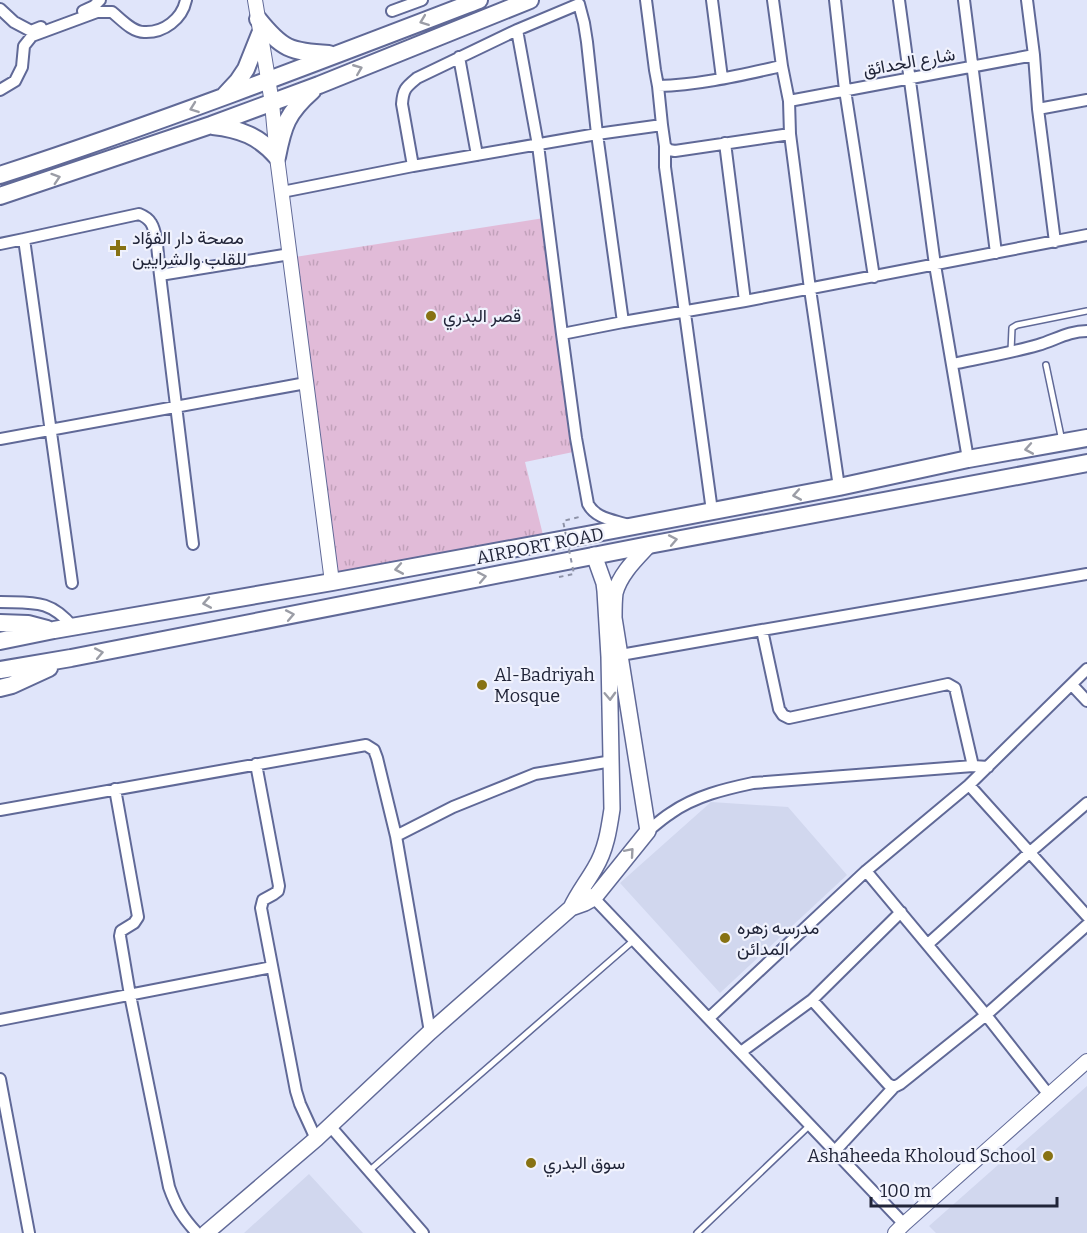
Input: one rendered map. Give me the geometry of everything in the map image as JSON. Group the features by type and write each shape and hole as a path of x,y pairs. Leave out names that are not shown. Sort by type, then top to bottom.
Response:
{"main road":[{"path":"0,175 98,143 479,0"},
{"path":"0,196 272,103 530,0"},
{"path":"223,97 246,69 259,26 276,41 292,50 309,53 342,53"},
{"path":"277,157 286,120 292,110 319,85"},
{"path":"211,125 227,127 260,140 277,157"},
{"name":"AIRPORT ROAD","path":"0,641 632,526 839,487 968,459 1087,438"},
{"name":"AIRPORT ROAD","path":"0,670 594,555 1087,463"},
{"path":"571,908 577,894 602,856 612,809 615,596 624,574 649,545"},
{"path":"206,1233 316,1139 430,1032 571,908 594,898 648,831 615,656 604,583 594,555"},
{"path":"0,623 28,624 54,630"},
{"path":"0,688 71,658"}],"street":[{"path":"0,9 14,22 31,31 94,6 100,0"},
{"path":"0,90 15,81 22,67 24,46 32,36 97,12 112,12 127,25 143,32 164,29 180,17 186,0"},
{"path":"255,0 272,103 332,582"},
{"path":"392,11 422,0"},
{"path":"646,0 665,146 665,167 712,510"},
{"path":"712,0 722,78"},
{"path":"773,0 789,101 790,134 810,289 839,487"},
{"path":"835,0 845,90 874,277"},
{"path":"899,0 935,265 968,459"},
{"path":"964,0 996,253"},
{"path":"1027,0 1055,242"},
{"path":"413,166 402,104 402,94 407,86 417,78 459,57 579,2 587,42 597,134 623,322"},
{"path":"516,30 538,145 576,438 588,504 591,510 599,516 632,526"},
{"name":"شارع الحدائق","path":"789,101 1034,55"},
{"path":"459,57 477,155"},
{"path":"658,86 674,86 782,66"},
{"path":"1038,109 1087,100"},
{"path":"282,192 413,166 662,125"},
{"path":"665,146 669,150 679,151 790,134"},
{"path":"726,143 745,301"},
{"path":"0,244 139,214 151,223 155,234 193,544"},
{"path":"562,334 874,277 1087,235"},
{"path":"24,239 72,583"},
{"path":"160,275 290,254"},
{"path":"952,364 1051,341 1065,334 1087,331"},
{"path":"0,438 306,383"},
{"path":"615,656 1087,574"},
{"path":"0,602 41,604 57,611 73,627"},
{"path":"762,630 779,709 783,715 789,718 948,684 955,688 973,766"},
{"path":"709,1018 866,871 969,785 1087,669"},
{"path":"1072,685 1087,701"},
{"path":"0,810 366,745 374,750 377,758 396,836 430,1032"},
{"path":"396,836 453,807 535,774 612,761"},
{"path":"256,764 279,886 278,891 261,903 296,1090 316,1139"},
{"path":"648,831 672,812 694,800 724,789 753,783 973,766 988,767"},
{"path":"969,785 1087,916"},
{"path":"115,789 138,917 134,923 121,931 120,936 130,995 169,1187 175,1205 197,1233"},
{"path":"928,944 1087,803"},
{"path":"866,871 902,912 1049,1095"},
{"path":"583,886 835,1151 904,1230 1087,1060"},
{"path":"741,1052 812,1000 902,912"},
{"path":"835,1151 894,1087 986,1015 1087,925"},
{"path":"0,1020 272,968"},
{"path":"812,1000 888,1084 894,1087"},
{"path":"0,1079 27,1233"},
{"path":"330,1126 423,1233"}],"lane":[{"path":"1011,351 1012,328 1017,325 1087,311"},
{"path":"1046,365 1062,443"},
{"path":"369,1171 634,940"},
{"path":"697,1233 810,1125"}],"path":[{"path":"559,577 574,574 563,521 579,517"}],"shaded area":[{"name":"مدرسه زهره المدائن","path":"711,802 788,807 847,875 720,993 620,883"},
{"name":"Ashaheeda Kholoud School","path":"1087,1086 1087,1233 936,1233 929,1226"},
{"path":"309,1174 363,1233 244,1233"}],"green space":[{"path":"544,218 578,451 525,462 544,539 334,578 295,257"}],"place":[{"name":"مصحة دار الفؤاد للقلب والشرايين","path":"118,248"},
{"name":"قصر البدري","path":"431,316"},
{"name":"Al-Badriyah Mosque","path":"482,685"},
{"name":"مدرسه زهره المدائن","path":"725,938"},
{"name":"Ashaheeda Kholoud School","path":"1048,1156"},
{"name":"سوق البدري","path":"531,1163"}]}
